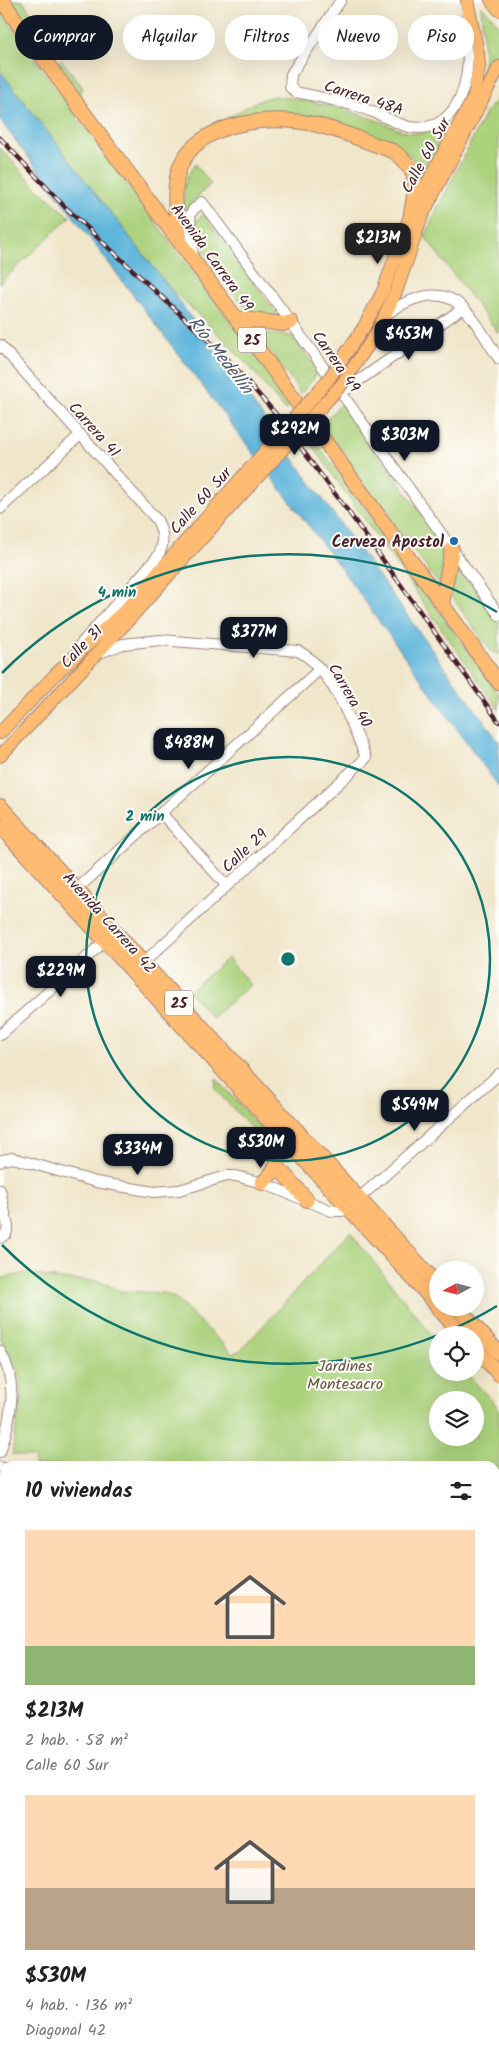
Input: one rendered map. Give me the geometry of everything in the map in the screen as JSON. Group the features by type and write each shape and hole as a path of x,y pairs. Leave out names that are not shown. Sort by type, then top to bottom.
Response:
{"highway":[{"name":"Avenida Carrera 49","path":"2,0 23,32 236,318 499,683"},
{"path":"180,242 175,201 177,176 186,154 195,145 214,133 236,125 256,122 283,120 313,124 393,151 410,166 416,179 411,213"},
{"path":"236,318 283,324 291,322"},
{"path":"442,604 452,550"},
{"path":"480,657 499,663"},
{"name":"Avenida Carrera 42","path":"0,806 143,963 354,1204 429,1296"},
{"name":"Avenida Carrera 42","path":"0,826 271,1124 429,1276"},
{"path":"73,906 119,937"},
{"path":"262,1183 277,1166 278,1149 271,1124"},
{"path":"277,1166 307,1200"},
{"name":"Avenida Carrera 42","path":"446,1316 455,1326"},
{"path":"465,1316 499,1353"},
{"path":"484,1358 499,1374"}],"main road":[{"name":"Calle 60 Sur","path":"180,554 328,380 364,327 383,291 411,213 474,97 479,66 466,0"},
{"path":"491,0 499,10"},
{"name":"Calle 60 Sur","path":"180,554 342,384 378,332 388,312 422,216 498,70"},
{"name":"Calle 31","path":"0,756 123,626 180,554"},
{"name":"Calle 31","path":"0,733 57,673 114,621 180,554"}],"street":[{"name":"Carrera 48A","path":"341,0 291,74 290,87 295,92 352,105 408,126 421,128 432,126"},
{"name":"Calle 60 Sur","path":"432,126 442,123 448,118 464,85 467,68 466,0"},
{"name":"Carrera 49","path":"193,260 190,215 202,202 291,322 499,615"},
{"path":"388,312 407,300 431,296 454,300 463,308 499,359"},
{"path":"341,393 463,308"},
{"name":"Carrera 41","path":"0,345 157,520 163,535"},
{"path":"0,509 80,435"},
{"name":"Calle 31","path":"57,673 158,556 162,550 163,535"},
{"name":"Carrera 40","path":"94,655 123,644 168,640 289,649 302,653 320,669 343,705 366,758"},
{"path":"76,890 320,669"},
{"name":"Calle 29","path":"143,963 366,758"},
{"path":"161,813 227,886"},
{"path":"0,1035 105,942"},
{"path":"3,1160 20,1160 96,1182 154,1192 179,1190 227,1176 246,1178 332,1210 342,1211 354,1204 499,1074"},
{"path":"0,1190 7,1231 0,1238"},
{"path":"0,1351 9,1372 12,1400 10,1423 0,1452"}],"green space":[{"path":"11,0 23,1 33,15 22,15"},
{"path":"481,5 499,25 499,50 478,96 484,54"},
{"path":"0,9 15,30 15,60 36,60 69,107 292,404 285,410 249,366 168,286 0,71"},
{"path":"62,60 83,88 79,95 56,63"},
{"path":"274,96 338,108 411,133 427,132 442,125 446,129 436,145 436,158 420,184 417,167 410,155 396,147 346,127 242,119 217,124 257,101"},
{"path":"499,96 499,334 425,237 436,211 486,112"},
{"path":"0,148 34,185 70,217 0,283"},
{"path":"195,164 211,184 190,204 186,219 184,190 187,178"},
{"path":"203,214 279,317 250,315 199,243 194,223"},
{"path":"257,332 292,336 319,371 301,394"},
{"path":"341,404 445,546 440,586 321,425"},
{"path":"313,438 499,694 499,710 309,441"},
{"path":"454,560 499,622 499,655 491,651 449,593"},
{"path":"228,958 250,985 212,1018 189,991"},
{"path":"216,1078 268,1137 270,1148 215,1089"},
{"name":"Jardines Montesacro","path":"350,1232 429,1332 429,1381 474,1381 483,1391 429,1391 429,1446 484,1446 484,1392 499,1408 499,1461 35,1461 35,1458 12,1454 20,1402 20,1379 15,1365 0,1337 0,1279 27,1273 59,1279 99,1281 120,1291 164,1293 175,1298 232,1353 241,1350"}],"water":[{"path":"0,71 168,286 499,742 499,787 340,567 0,120"}],"railway":[{"path":"0,138 65,207 223,354 275,413 499,722"}],"place":[{"name":"Cerveza Apostol","path":"454,541"}],"water label":[{"name":"Río Medellín","path":"221,355"}]}
